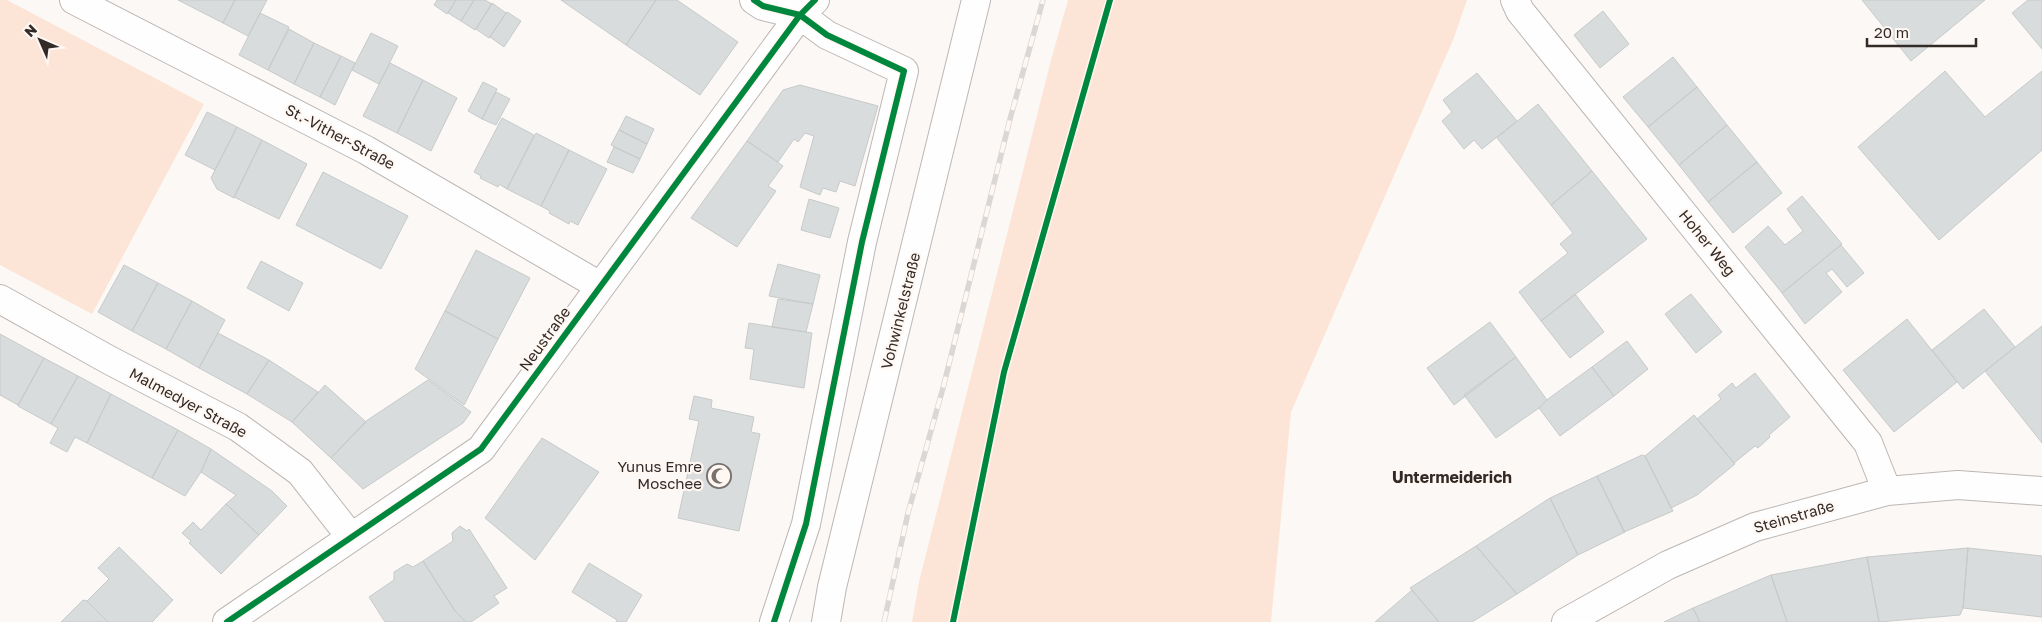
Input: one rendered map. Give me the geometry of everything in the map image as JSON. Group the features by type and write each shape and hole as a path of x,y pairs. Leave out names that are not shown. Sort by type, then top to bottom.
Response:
{"street":[{"name":"St.-Vither-Straße","path":"74,0 366,150 600,286"},
{"path":"754,0 763,6 808,7 827,35 904,71 862,242 806,524 774,622"},
{"name":"Vohwinkelstraße","path":"826,622 832,587 976,0"},
{"name":"Hoher Weg","path":"1515,0 1526,19 1868,443 1887,492"},
{"name":"Neustraße","path":"228,622 350,536 481,449 808,7"},
{"name":"Malmedyer Straße","path":"0,299 109,360 238,427 300,472 350,536"},
{"name":"Steinstraße","path":"1566,622 1668,565 1756,527 1887,492 1958,484 2042,492"}],"shaded area":[{"path":"0,0 7,0 204,104 92,314 0,265"},
{"path":"1068,0 1467,0 1453,40 1291,412 1271,622 912,622 919,582 1051,60"}],"building":[{"path":"178,0 235,0 223,23"},
{"path":"235,0 267,0 248,36 223,23"},
{"path":"437,0 456,0 447,14 434,5"},
{"path":"456,0 474,0 461,21 448,13"},
{"path":"474,0 485,0 492,4 475,30 461,21"},
{"path":"561,0 656,0 626,45"},
{"path":"656,0 677,0 738,42 700,95 626,45"},
{"path":"1862,0 1985,0 1911,61"},
{"path":"2028,0 2042,0 2042,49 2012,13"},
{"path":"492,3 506,13 489,38 476,29"},
{"path":"1603,11 1629,44 1600,68 1574,35"},
{"path":"507,12 521,21 504,47 490,37"},
{"path":"260,13 289,27 268,70 239,55"},
{"path":"289,29 314,43 294,84 268,70"},
{"path":"371,33 398,46 379,84 352,70"},
{"path":"314,43 341,56 320,97 294,84"},
{"path":"341,56 355,63 335,105 320,97"},
{"path":"1673,57 1697,87 1648,127 1623,97"},
{"path":"390,63 423,80 397,133 363,116"},
{"path":"1945,71 1985,117 2042,71 2042,150 1939,240 1858,147"},
{"path":"1477,73 1517,121 1482,149 1474,140 1464,149 1442,121 1452,112 1443,100"},
{"path":"423,80 457,98 431,151 397,133"},
{"path":"483,82 497,89 482,119 468,111"},
{"path":"800,85 878,106 855,186 840,181 836,192 823,188 820,195 800,187 814,136 805,133 798,142 794,139 778,162 747,141 783,90"},
{"path":"1697,87 1727,125 1679,165 1648,127"},
{"path":"496,92 510,99 496,125 482,119"},
{"path":"1538,104 1592,171 1551,205 1497,138"},
{"path":"207,112 237,127 215,170 185,155"},
{"path":"626,116 654,129 647,144 619,130"},
{"path":"502,118 534,135 507,189 499,184 498,187 480,178 481,176 474,172"},
{"path":"1727,125 1757,162 1708,202 1679,165"},
{"path":"237,127 262,140 234,198 217,189 211,178"},
{"path":"619,130 647,144 640,159 611,145"},
{"path":"536,133 569,150 541,206 507,189"},
{"path":"262,140 307,164 279,219 234,197"},
{"path":"747,141 783,166 768,186 776,191 737,247 691,218"},
{"path":"614,147 640,159 633,173 607,162"},
{"path":"569,150 607,169 578,225 570,221 569,224 549,213 550,211 541,206"},
{"path":"1757,162 1782,193 1733,233 1708,202"},
{"path":"1592,171 1647,239 1541,321 1519,292 1568,253 1560,244 1573,233 1551,205"},
{"path":"323,172 408,216 381,269 296,225"},
{"path":"1802,196 1842,244 1782,293 1745,247 1768,226 1785,245 1803,231 1787,209"},
{"path":"809,199 839,208 830,238 801,230"},
{"path":"1841,245 1864,273 1847,287 1832,269 1826,273 1842,292 1805,324 1782,293"},
{"path":"476,250 530,278 498,339 445,311"},
{"path":"261,261 303,283 289,311 247,288"},
{"path":"778,264 820,275 813,304 769,296"},
{"path":"124,265 158,283 132,331 98,312"},
{"path":"158,283 192,301 166,349 132,331"},
{"path":"1575,294 1604,332 1570,358 1541,321"},
{"path":"1691,294 1722,332 1696,353 1665,314"},
{"path":"778,299 813,304 806,332 772,327"},
{"path":"192,301 225,320 199,368 166,349"},
{"path":"1984,309 2015,347 1963,389 1932,350"},
{"path":"445,311 498,339 464,405 415,369"},
{"path":"1907,319 1957,382 1894,432 1843,370"},
{"path":"1490,322 1516,357 1454,405 1427,368"},
{"path":"749,323 812,333 804,388 750,379 754,349 745,348"},
{"path":"2042,326 2042,443 1985,371"},
{"path":"218,333 269,360 247,394 199,368"},
{"path":"0,334 44,358 18,405 0,395"},
{"path":"1627,341 1648,369 1614,396 1592,367"},
{"path":"1516,357 1547,400 1539,408 1496,438 1464,395"},
{"path":"44,358 78,376 51,424 18,406"},
{"path":"269,360 318,392 292,422 247,394"},
{"path":"1592,367 1614,396 1560,436 1539,408 1548,399"},
{"path":"1755,373 1790,417 1769,435 1770,437 1758,448 1755,446 1734,463 1697,419 1721,399 1718,395 1732,383 1736,388"},
{"path":"78,376 111,394 87,443 75,437 67,452 50,443 58,428 51,424"},
{"path":"428,380 471,412 463,423 363,489 331,458 366,421"},
{"path":"325,385 366,422 331,458 292,422"},
{"path":"111,394 178,430 152,478 87,443"},
{"name":"Yunus Emre Moschee","path":"694,396 712,400 711,408 754,417 751,432 760,434 739,531 678,518 699,421 689,419"},
{"path":"1694,415 1735,464 1697,495 1671,508 1645,456"},
{"path":"178,430 211,449 201,472 185,496 152,478"},
{"path":"542,438 599,472 535,560 485,518"},
{"path":"211,449 272,491 287,506 259,535 226,504 236,495 201,472"},
{"path":"1642,455 1645,456 1673,511 1624,532 1597,476"},
{"path":"1597,476 1625,532 1578,555 1550,498"},
{"path":"1550,498 1578,555 1517,594 1476,546"},
{"path":"226,504 259,535 221,574 189,543 191,541 182,533 193,522 201,530"},
{"path":"460,526 467,531 469,529 507,588 494,596 499,603 471,622 466,622 455,611 423,561 453,541 452,533"},
{"path":"1476,546 1517,594 1472,622 1439,622 1410,588"},
{"path":"119,547 173,600 152,622 108,622 87,601 109,579 98,568"},
{"path":"1968,548 2042,556 2042,617 1963,608"},
{"path":"1968,548 1963,608 1960,615 1879,622 1867,557"},
{"path":"1867,557 1879,622 1787,622 1771,575"},
{"path":"423,561 455,611 466,622 385,622 369,597 394,580 394,572 407,564 413,567"},
{"path":"589,563 642,595 626,622 616,622 617,620 572,592"},
{"path":"1771,575 1787,622 1700,622 1693,608"},
{"path":"1412,590 1439,622 1375,622"},
{"path":"83,600 87,601 108,622 61,622"},
{"path":"1693,608 1700,622 1664,622"}],"railway":[{"path":"884,622 908,513 943,388 1010,119 1043,0"}],"cycle path":[{"path":"754,0 763,6 800,15 827,35 904,71 862,242 806,524 774,622"},
{"path":"227,622 481,449 800,15 815,0"},
{"path":"953,622 1004,372 1110,0"}],"place":[{"name":"Yunus Emre Moschee","path":"719,476"}],"district":[{"name":"Untermeiderich","path":"1452,477"}]}
